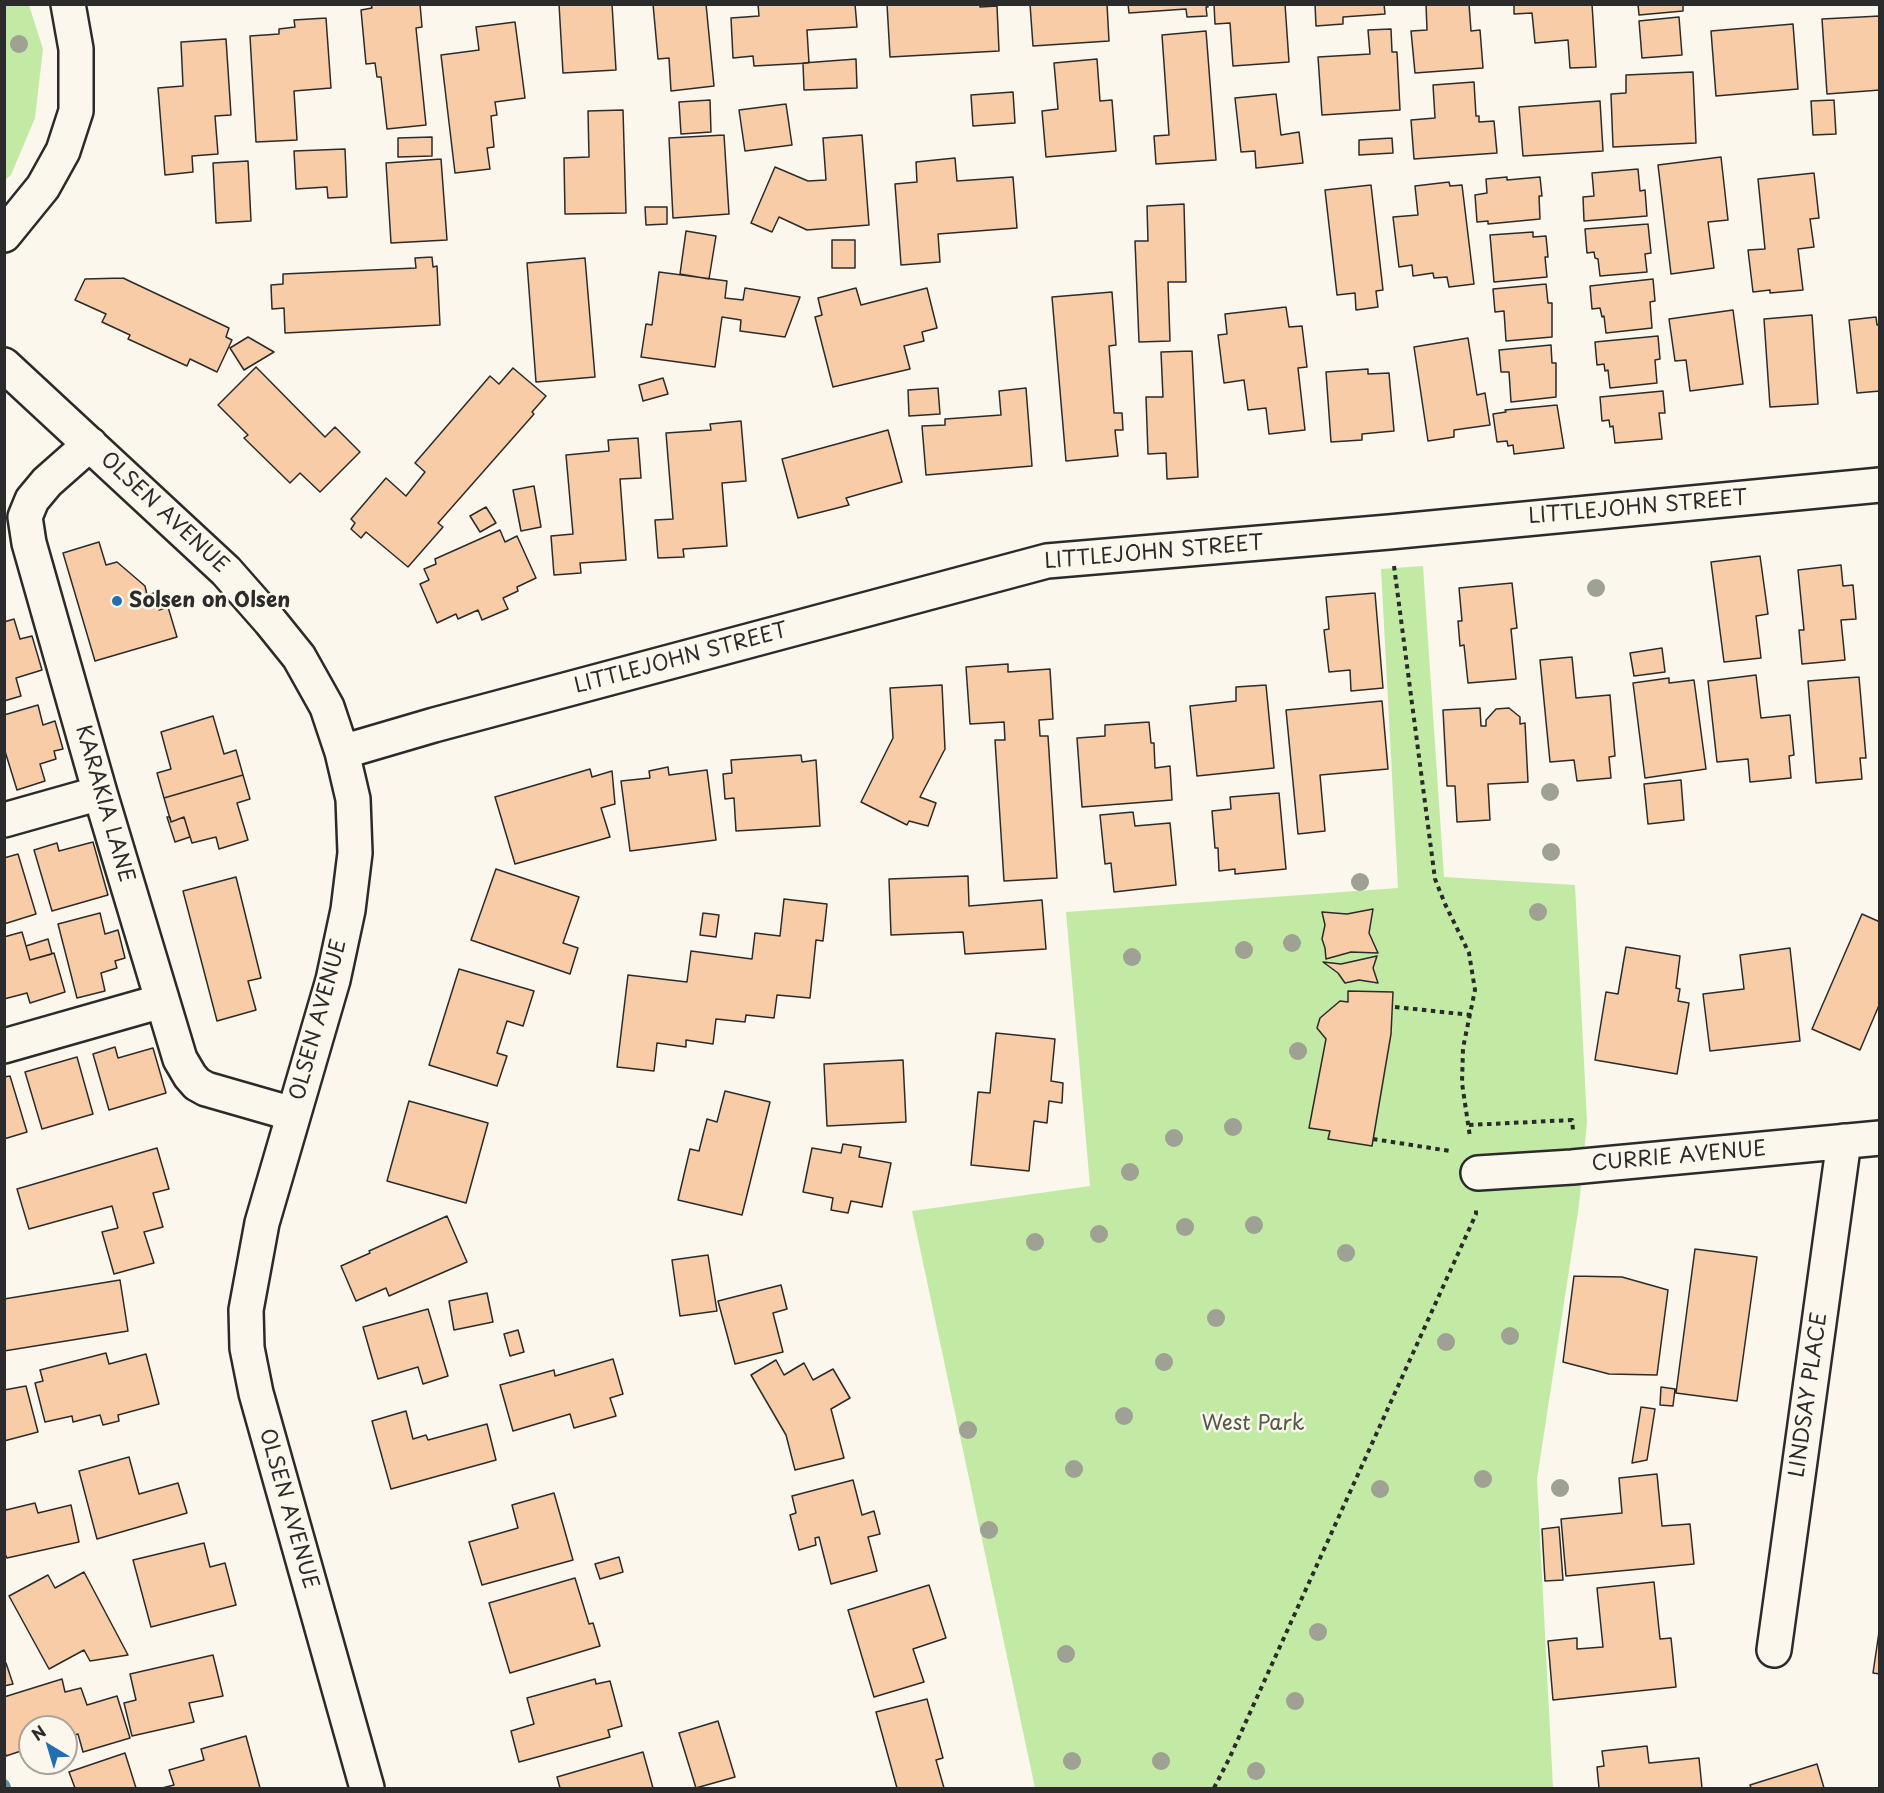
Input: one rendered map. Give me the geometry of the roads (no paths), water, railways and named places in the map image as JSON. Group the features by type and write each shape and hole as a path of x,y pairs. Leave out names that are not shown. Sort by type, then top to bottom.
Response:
{"street":[{"path":"4,235 43,187 63,152 76,111 76,50 68,4"},
{"name":"OLSEN AVENUE","path":"4,365 226,571 270,621 299,657 327,707 342,752 353,799 354,843 348,910 333,980 262,1223 246,1310 247,1348 256,1394 367,1788"},
{"name":"KARAKIA LANE","path":"90,444 47,482 32,500 25,517 29,543 162,1001 183,1068 197,1084 206,1089 293,1114"},
{"name":"LITTLEJOHN STREET","path":"342,752 434,725 1047,561 1880,485"},
{"path":"4,820 100,793"},
{"path":"4,1046 162,1001"},
{"name":"CURRIE AVENUE","path":"1471,1168 1572,1167 1880,1138"},
{"name":"LINDSAY PLACE","path":"1774,1650 1844,1141"}],"place":[{"name":"Solsen on Olsen","path":"117,601"}],"park label":[{"name":"West Park","path":"1253,1424"}]}
